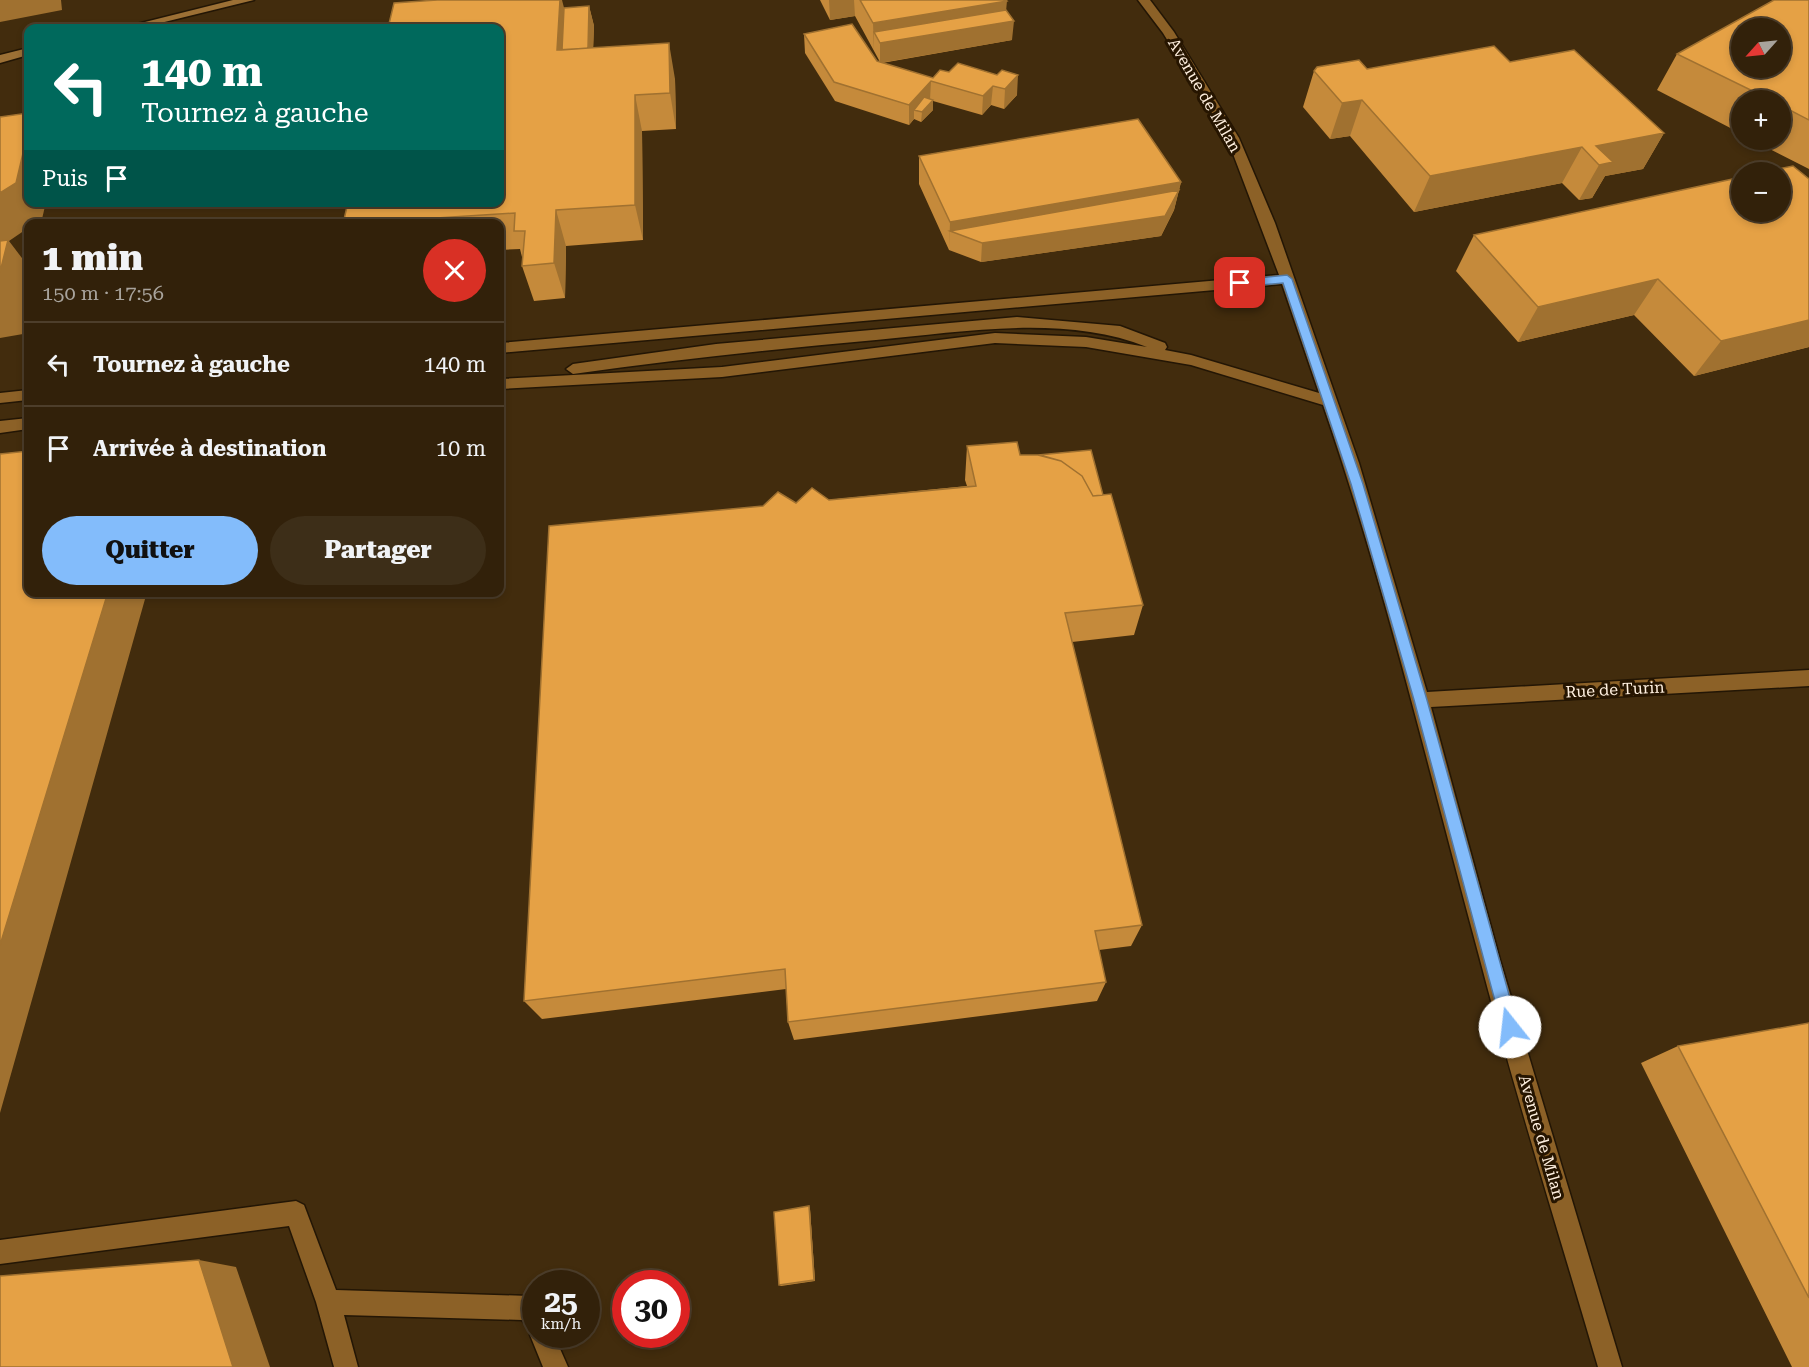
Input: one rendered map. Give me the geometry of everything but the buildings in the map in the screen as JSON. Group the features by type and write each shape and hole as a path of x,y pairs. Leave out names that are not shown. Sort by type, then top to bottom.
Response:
{"street":[{"path":"144,24 248,0"},
{"name":"Avenue de Milan","path":"1144,0 1168,32 1233,138 1287,279 1351,463 1420,700 1490,960 1610,1367"},
{"path":"0,59 24,53"},
{"path":"504,348 1287,279"},
{"path":"504,381 716,350 1017,322 1120,331 1191,360 1329,401"},
{"path":"504,382 722,372 995,338 1086,342 1191,360"},
{"path":"0,398 24,395"},
{"path":"0,427 24,424"},
{"name":"Rue de Turin","path":"1420,700 1809,678"},
{"path":"0,1252 296,1213 328,1302 346,1367"},
{"path":"328,1302 522,1308"},
{"path":"548,1348 556,1367"}],"route":[{"path":"1240,283 1287,279 1357,484 1420,700 1510,1027"}]}
